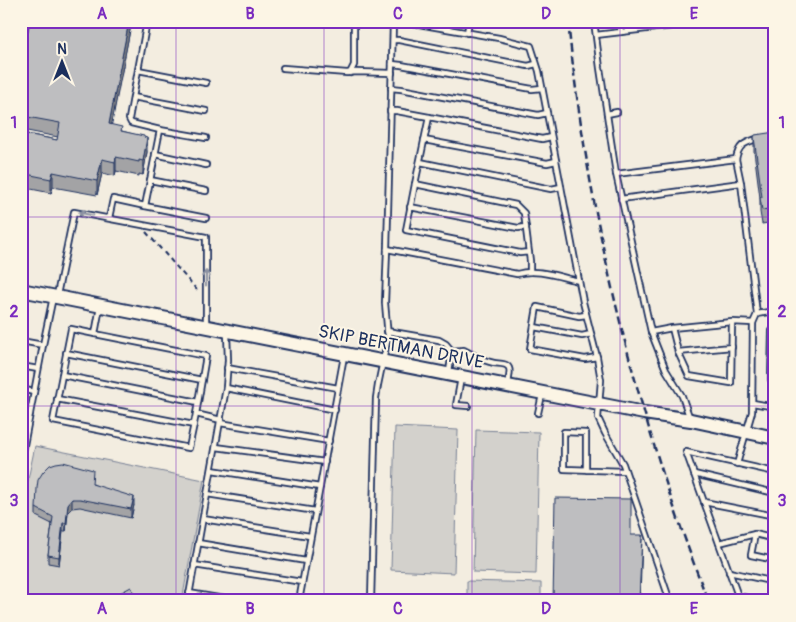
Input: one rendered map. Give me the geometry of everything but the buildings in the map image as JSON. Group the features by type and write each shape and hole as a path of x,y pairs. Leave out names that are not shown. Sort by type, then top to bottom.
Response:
{"street":[{"name":"SKIP BERTMAN DRIVE","path":"21,290 775,438"}],"lane":[{"path":"148,21 129,119 131,123 206,138"},
{"path":"350,73 354,65 354,21"},
{"path":"371,601 376,398 388,336 385,303 392,40 393,22 401,21 500,38 532,46 542,88 586,315 597,357 601,380 598,418 626,471 670,601"},
{"path":"467,33 469,21"},
{"path":"594,21 616,174 651,332 666,370 682,396 691,420"},
{"path":"619,21 621,32"},
{"path":"596,35 682,25"},
{"path":"392,40 528,66 536,64"},
{"path":"392,64 532,89 542,88"},
{"path":"283,68 350,73 392,73"},
{"path":"138,70 206,83"},
{"path":"391,88 538,114 547,113"},
{"path":"133,97 206,111"},
{"path":"390,111 542,139 551,137"},
{"path":"606,114 617,112"},
{"path":"428,117 406,230 520,253 529,252"},
{"path":"145,206 160,130"},
{"path":"737,464 752,412 753,323 757,314 742,183 736,159 738,150 745,143 767,135"},
{"path":"424,140 546,163 556,161"},
{"path":"155,154 206,165"},
{"path":"616,174 736,159"},
{"path":"420,162 551,189 561,187"},
{"path":"150,180 206,191"},
{"path":"621,199 742,183"},
{"path":"415,184 516,205 524,213 530,272"},
{"path":"109,218 113,199 206,218"},
{"path":"410,207 518,228 526,227"},
{"path":"21,461 23,437 30,414 43,345 74,212 206,237 206,327"},
{"path":"387,249 517,274 526,271 579,281"},
{"path":"95,334 100,306"},
{"path":"586,315 579,316 537,307 530,349 585,359 597,357"},
{"path":"757,314 775,311"},
{"path":"651,332 732,322 753,323"},
{"path":"672,328 678,352 689,376 731,383 732,322"},
{"path":"534,326 582,336 592,334"},
{"path":"71,329 206,356 189,448 52,421 66,353 71,329"},
{"path":"188,601 226,388 228,368 227,331"},
{"path":"387,331 439,340 446,344 452,351 456,405 468,406"},
{"path":"775,331 772,331 771,378 775,379"},
{"path":"21,341 43,345"},
{"path":"678,352 732,347"},
{"path":"452,351 464,350 483,360 508,366 510,369 507,386"},
{"path":"66,353 202,380"},
{"path":"298,601 345,354"},
{"path":"21,366 38,369"},
{"path":"228,368 338,388"},
{"path":"62,376 198,402"},
{"path":"226,388 334,410"},
{"path":"21,390 34,392"},
{"path":"538,413 542,393"},
{"path":"57,399 194,426"},
{"path":"753,403 775,407"},
{"path":"21,412 30,414"},
{"path":"196,414 221,421 329,441"},
{"path":"586,470 586,433 564,432 564,469 586,470 626,471"},
{"path":"216,448 325,462"},
{"path":"760,601 738,596 686,452 775,472"},
{"path":"212,470 320,487"},
{"path":"694,474 775,493"},
{"path":"207,494 315,511"},
{"path":"704,502 775,516"},
{"path":"203,519 310,536"},
{"path":"719,543 755,534 775,539"},
{"path":"755,534 751,555 775,560"},
{"path":"198,543 306,561"},
{"path":"194,565 302,582"},
{"path":"729,572 775,582"},
{"path":"189,593 236,601"}],"path":[{"path":"145,231 197,290"}],"shaded area":[{"path":"395,427 458,430 454,573 391,570"},
{"path":"476,430 539,432 536,574 473,572"},
{"path":"35,446 204,480 182,601 21,601 21,513"},
{"path":"467,581 541,583 541,601 467,601"}],"railway":[{"path":"568,21 588,169 618,316 659,460 682,531 708,601"}]}
